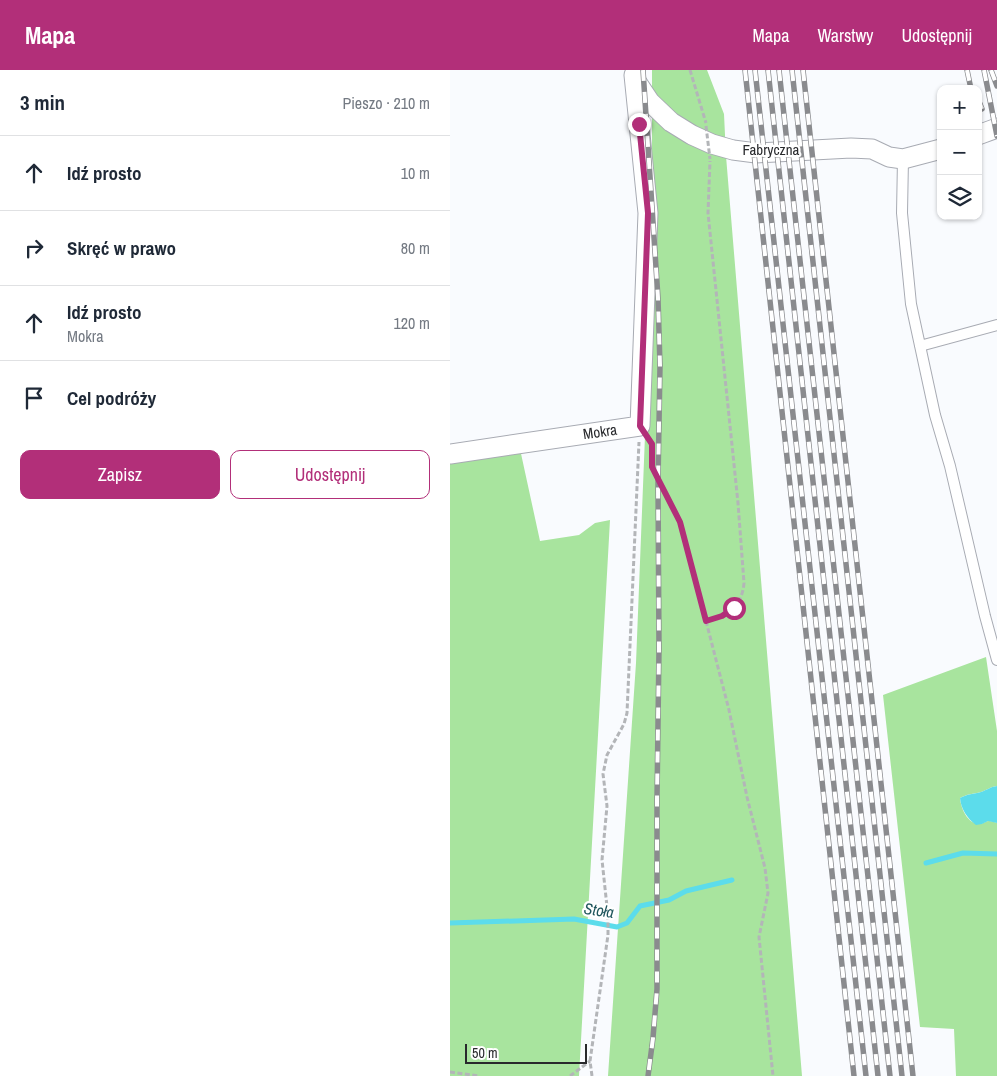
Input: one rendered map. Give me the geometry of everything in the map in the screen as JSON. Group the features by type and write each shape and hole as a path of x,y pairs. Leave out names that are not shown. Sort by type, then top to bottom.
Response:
{"street":[{"name":"Fabryczna","path":"633,72 638,85 650,102 671,122 692,135 712,144 733,150 756,153 851,148 872,149 889,157 903,159"},
{"path":"633,72 648,213 640,426"},
{"path":"982,134 997,128"},
{"path":"903,159 937,150"},
{"name":"Mokra","path":"450,454 640,426"}],"lane":[{"path":"903,159 902,214 911,304 936,415 997,660"},
{"path":"920,346 997,326"}],"path":[{"path":"690,70 706,126 710,159 708,213 738,503 744,583 743,594 734,608 722,616 706,621"},
{"path":"640,426 652,444 652,467 680,522 729,710 746,797 765,868 768,893 759,937 773,1076"},
{"path":"592,1076 590,1061 608,935 608,916 602,860 607,806 603,774 606,755 624,724 627,713 640,426"},
{"path":"570,1076 590,1061"},
{"path":"450,1072 479,1076"}],"green space":[{"path":"652,70 707,70 724,114 802,1076 608,1076 636,663 652,259"},
{"path":"520,449 540,541 579,535 595,523 610,520 579,1076 450,1076 450,462"},
{"path":"986,657 997,731 997,786 960,798 966,816 972,822 976,824 989,821 997,823 997,1076 956,1076 954,1029 920,1027 883,695"}],"water":[{"path":"997,786 997,823 988,821 976,825 965,813 960,798"}],"waterway":[{"name":"Stoła","path":"926,863 963,853 997,854"},
{"name":"Stoła","path":"450,923 574,919 617,927 627,923 640,906 669,900 686,891 732,880"}],"railway":[{"path":"643,70 658,298 660,366 657,989 648,1076"},
{"path":"745,70 854,1076"},
{"path":"755,70 866,1076"},
{"path":"768,70 878,1076"},
{"path":"779,70 890,1076"},
{"path":"792,70 902,1076"},
{"path":"803,70 913,1076"},
{"path":"967,70 970,85"},
{"path":"984,70 997,136"},
{"path":"991,70 997,86"}],"route":[{"path":"639,124 648,213 640,426 652,444 652,467 658,482 680,522 706,621 722,616 734,608"}]}
